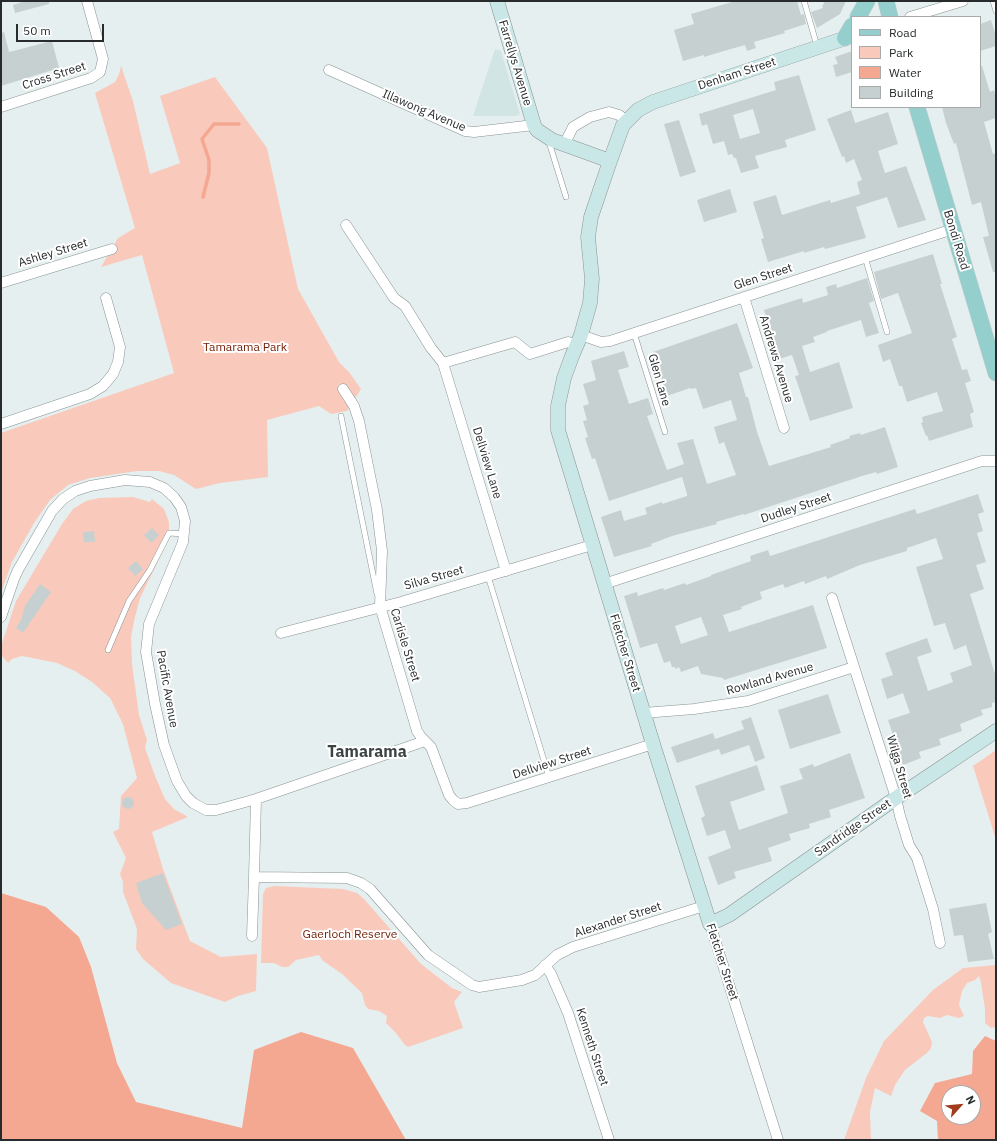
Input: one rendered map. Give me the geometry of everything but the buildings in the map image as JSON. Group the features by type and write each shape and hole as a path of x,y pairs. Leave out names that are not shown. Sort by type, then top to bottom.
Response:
{"main road":[{"path":"859,16 867,1"},
{"path":"886,1 890,16"},
{"name":"Bondi Road","path":"917,108 996,373"}],"street":[{"name":"Cross Street","path":"1,106 96,76 100,72 103,59 87,1"},
{"name":"Farrellys Avenue","path":"497,1 534,125"},
{"path":"913,16 963,1"},
{"name":"Denham Street","path":"610,161 623,125 638,110 653,102 818,47 850,33"},
{"name":"Illawong Avenue","path":"329,70 465,131 474,132 534,125"},
{"path":"564,145 573,127 590,117 609,112 619,115 627,120"},
{"path":"534,125 537,130 548,138 610,161"},
{"name":"Fletcher Street","path":"610,161 589,227 588,246 592,279 589,312 564,378 558,406 557,419 561,440 592,545 778,1140"},
{"path":"346,225 394,298 405,306 431,348 443,363 515,342 530,354 579,340"},
{"name":"Glen Street","path":"579,340 601,342 610,341 953,228"},
{"name":"Ashley Street","path":"1,283 112,249"},
{"name":"Andrews Avenue","path":"744,297 784,428"},
{"path":"1,424 90,394 103,386 113,374 118,362 120,347 106,298"},
{"name":"Dellview Lane","path":"443,363 506,571"},
{"name":"Carlisle Street","path":"343,389 354,406 359,421 377,510 382,551 380,606 418,731 421,737 431,747 449,795 458,804"},
{"name":"Dudley Street","path":"604,584 982,461 996,461"},
{"name":"Pacific Avenue","path":"1,617 18,570 52,511 63,499 81,489 104,483 125,480 150,482 164,488 178,502 185,520 185,534 181,548 151,620 146,641 149,673 164,745 179,785 186,796 197,806 206,810 216,810 256,799"},
{"name":"Silva Street","path":"281,633 380,606 401,602 592,545"},
{"name":"Wilga Street","path":"832,598 896,798 900,816 910,845 917,858 933,910 940,943"},
{"name":"Rowland Avenue","path":"644,713 694,709 748,701 854,667"},
{"name":"Sandridge Street","path":"710,924 729,915 896,798 996,731"},
{"path":"252,936 256,799 425,741"},
{"name":"Dellview Street","path":"458,804 467,803 653,744"},
{"name":"Alexander Street","path":"254,877 347,878 362,883 428,954 472,985 479,987 522,980 535,975 557,955 573,948 704,906"},
{"name":"Kenneth Street","path":"545,965 551,974 568,1013 609,1140"}],"lane":[{"path":"804,1 818,47"},
{"path":"993,1 996,11"},
{"path":"548,138 566,196"},
{"path":"865,257 887,332"},
{"name":"Glen Lane","path":"634,333 665,432"},
{"path":"341,416 380,606"},
{"path":"108,650 129,601 150,570 169,533 185,534"},
{"path":"488,576 549,777"}],"shaded area":[{"path":"495,49 501,51 520,114 517,116 473,116"}],"green space":[{"name":"Tamarama Park","path":"121,66 133,101 150,174 180,163 160,96 215,77 267,148 298,289 339,362 349,372 361,389 347,411 331,414 319,406 267,420 268,477 220,483 196,489 174,475 159,471 137,471 90,478 68,485 50,500 34,523 12,562 1,593 1,433 174,373 142,255 101,267 118,238 135,228 95,93 115,82"},
{"path":"133,497 150,502 152,499 164,509 169,522 169,539 140,598 134,621 131,637 132,664 139,715 147,740 145,748 155,776 165,799 174,809 188,817 152,832 163,869 190,941 221,957 257,954 256,991 238,996 225,1002 171,983 143,959 136,949 137,929 123,892 123,882 120,874 126,858 113,832 119,829 121,796 137,778 123,724 110,698 92,682 75,671 57,663 22,656 12,659 8,663 1,655 1,646 16,601 62,524 73,509 86,501 99,498"},
{"path":"996,750 996,840 973,766"},
{"name":"Gaerloch Reserve","path":"274,886 343,889 357,893 421,964 452,988 462,992 454,1002 463,1028 408,1047 386,1023 387,1016 379,1011 368,1009 365,1005 362,993 342,974 322,960 319,955 296,960 288,967 282,967 274,963 261,963 263,894 266,888"},
{"path":"996,965 996,1027 991,1028 985,1023 985,1009 979,976 975,980 967,983 962,991 959,1005 964,1016 959,1018 947,1015 940,1018 928,1016 924,1018 923,1022 932,1042 931,1048 905,1070 895,1085 891,1096 875,1088 870,1112 871,1140 844,1140 866,1078 884,1041 933,990 963,968"}],"water":[{"path":"1,893 46,907 79,937 91,967 117,1063 136,1102 242,1128 254,1050 301,1032 353,1048 406,1140 1,1140"},
{"path":"985,1036 996,1041 996,1140 938,1140 937,1121 920,1111 935,1083 972,1074 973,1051"}],"waterway":[{"path":"203,197 209,173 209,160 202,139 214,124 239,124"}],"district":[{"name":"Tamarama","path":"367,752"}]}
